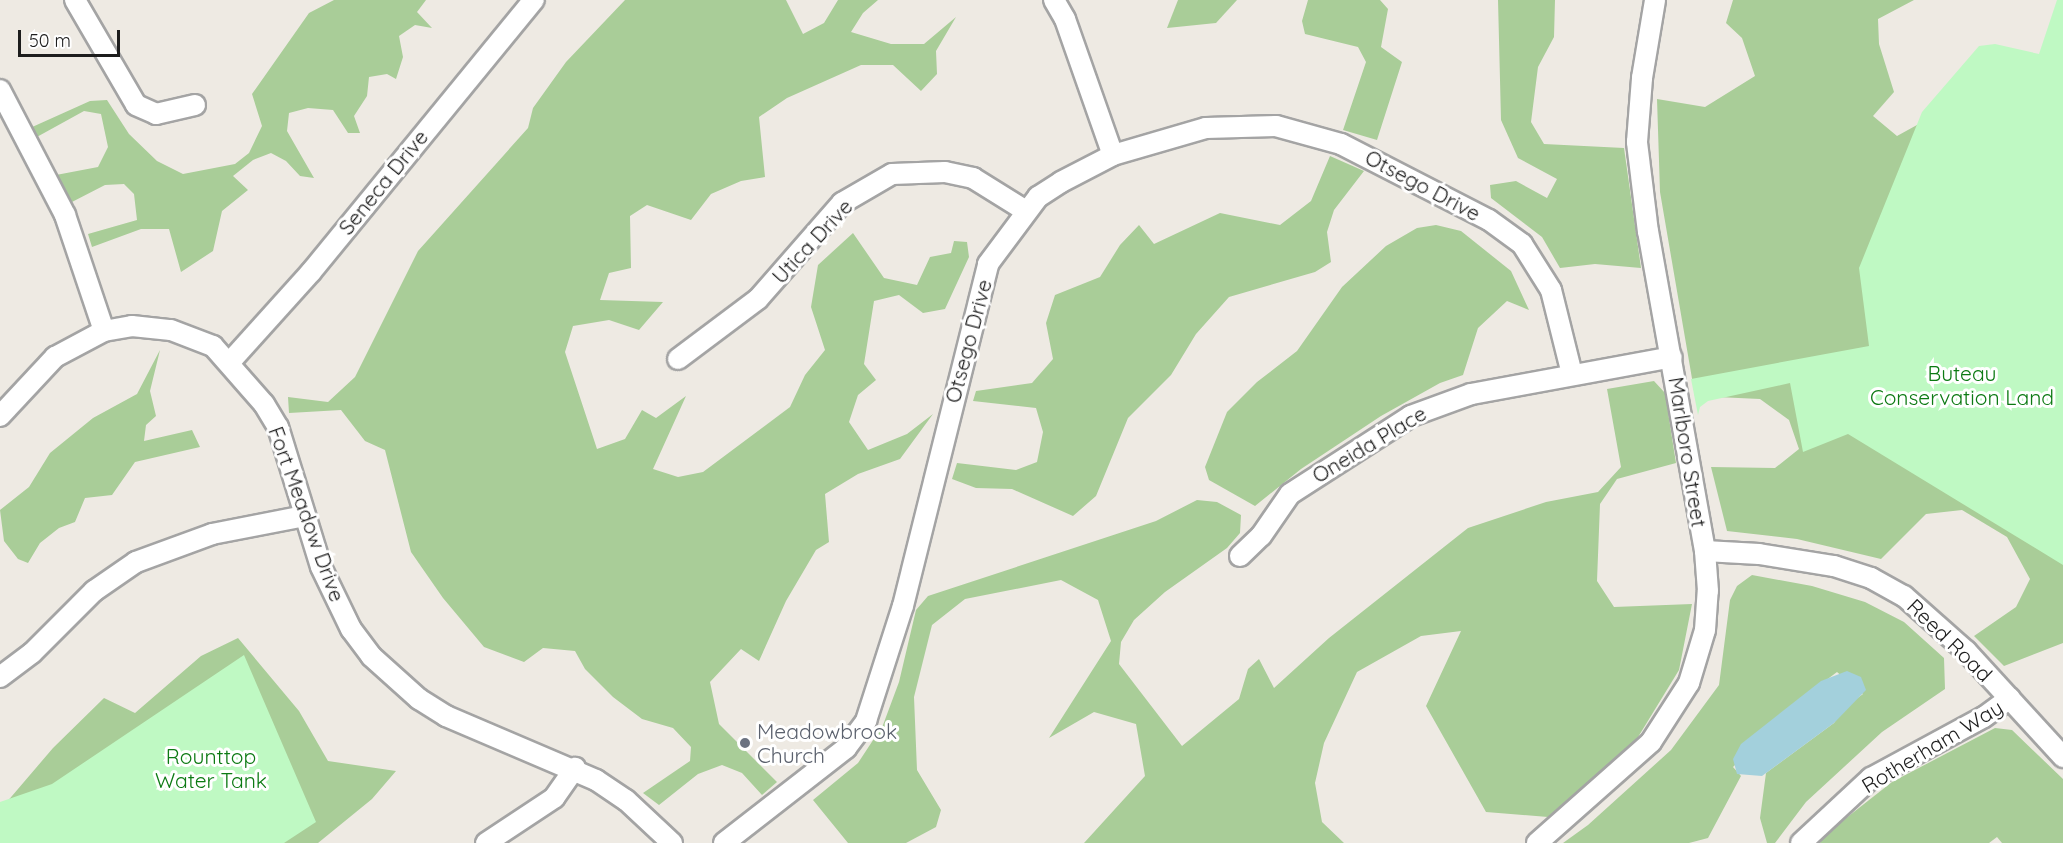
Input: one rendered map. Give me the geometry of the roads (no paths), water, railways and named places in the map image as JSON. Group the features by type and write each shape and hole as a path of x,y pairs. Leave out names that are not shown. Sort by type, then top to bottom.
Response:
{"street":[{"path":"75,0 136,105 156,114 195,105"},
{"name":"Seneca Drive","path":"230,362 311,272 534,0"},
{"path":"1054,0 1065,19 1113,156"},
{"name":"Marlboro Street","path":"1537,843 1637,757 1682,698 1705,630 1708,591 1704,551 1672,357 1648,232 1637,142 1641,86 1655,0"},
{"path":"0,90 65,215 104,331"},
{"name":"Otsego Drive","path":"724,843 846,748 866,722 903,606 979,290 988,264 1026,211 1061,182 1113,156 1195,130 1252,125 1299,130 1363,154 1489,220 1522,244 1551,290 1572,374"},
{"name":"Utica Drive","path":"678,359 758,299 842,203 892,174 945,172 973,178 1026,211"},
{"name":"Fort Meadow Drive","path":"0,416 55,357 104,331 132,326 171,330 213,346 230,362 278,427 321,567 351,629 394,678 419,699 471,729 575,768 626,800 672,843"},
{"name":"Oneida Place","path":"1240,556 1290,494 1411,416 1471,394 1672,357"},
{"path":"0,677 32,652 94,591 136,562 212,534 306,516"},
{"name":"Reed Road","path":"1704,551 1788,558 1871,578 1918,606 2010,698 2063,757"},
{"name":"Rotherham Way","path":"1801,843 1870,778 1984,717 2010,698"},
{"path":"486,843 554,798 575,768"}],"water":[{"path":"1847,671 1861,677 1866,690 1834,723 1762,776 1737,774 1733,759 1741,744 1821,681"}],"place":[{"name":"Meadowbrook Church","path":"745,743"}],"park label":[{"name":"Buteau Conservation Land","path":"1962,385"},
{"name":"Rounttop Water Tank","path":"211,768"}]}
